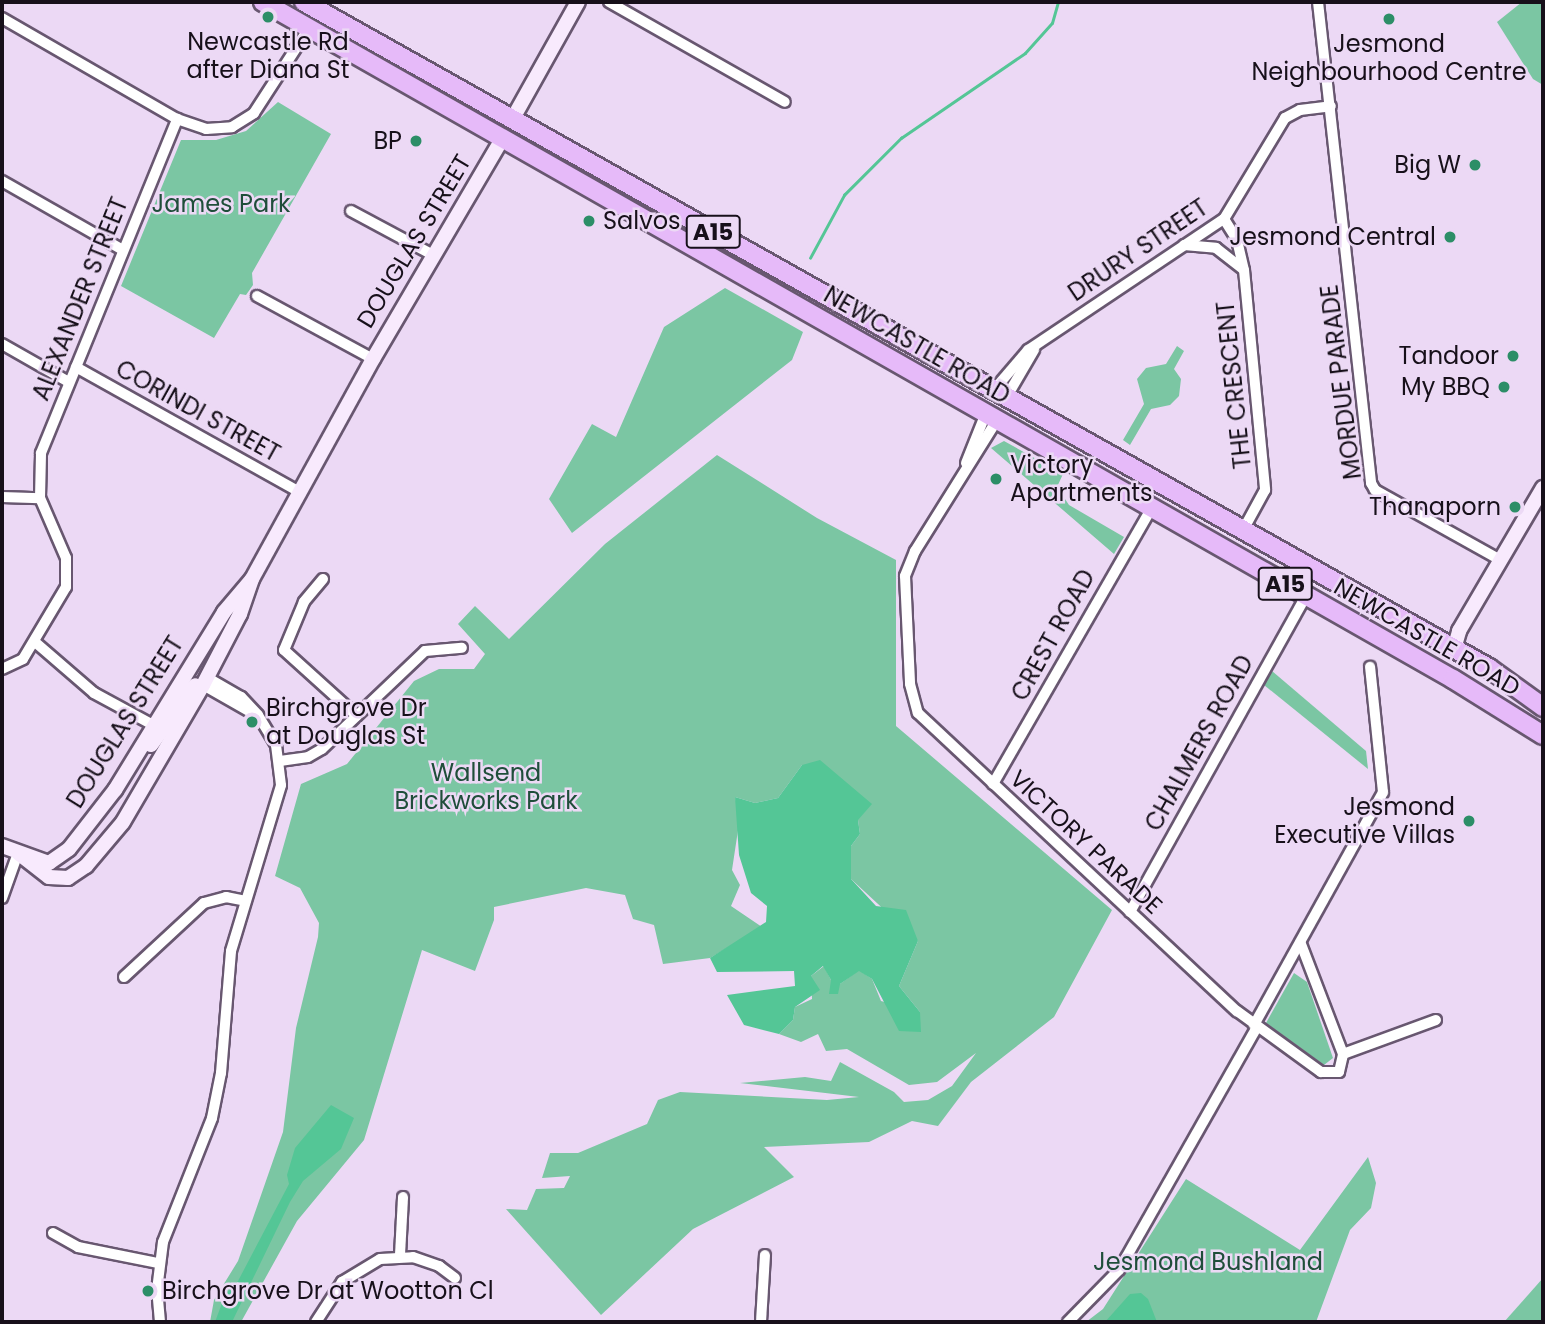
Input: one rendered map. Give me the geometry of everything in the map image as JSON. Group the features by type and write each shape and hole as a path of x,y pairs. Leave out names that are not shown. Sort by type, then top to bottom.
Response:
{"highway":[{"name":"NEWCASTLE ROAD","path":"263,2 1441,672 1543,735"},
{"name":"NEWCASTLE ROAD","path":"304,2 1242,532 1506,678 1543,707"},
{"name":"DOUGLAS STREET","path":"503,137 512,120"},
{"path":"991,416 1000,395"},
{"path":"1441,672 1454,649"},
{"path":"1506,678 1517,677 1543,693"}],"street":[{"name":"DOUGLAS STREET","path":"512,120 578,2"},
{"path":"609,2 785,102"},
{"name":"MORDUE PARADE","path":"1318,2 1371,483 1375,490 1500,560"},
{"path":"2,18 177,120 206,129 232,127 254,113 309,28"},
{"name":"DRURY STREET","path":"1000,395 1044,339 1224,219 1285,118 1300,110 1331,106"},
{"name":"ALEXANDER STREET","path":"40,498 41,453 177,120"},
{"name":"DOUGLAS STREET","path":"18,853 55,878 68,878 86,866 135,803 240,614 252,579 373,359 503,137"},
{"path":"2,181 123,250"},
{"path":"351,211 435,256"},
{"name":"THE CRESCENT","path":"1224,219 1237,240 1244,270 1265,490 1242,532"},
{"name":"THE CRESCENT","path":"1184,245 1216,248 1244,270"},
{"path":"257,296 373,359"},
{"path":"2,344 69,382"},
{"name":"CORINDI STREET","path":"76,367 300,492"},
{"name":"VICTORY PARADE","path":"991,416 905,576 910,684 913,703 926,723 1255,1026 1326,1074 1341,1070 1343,1054 1436,1020"},
{"path":"1454,649 1459,631 1543,488"},
{"path":"2,497 40,498 66,558 66,587 35,642 14,667 2,669"},
{"path":"1454,649 1467,637 1543,501"},
{"name":"CREST ROAD","path":"993,784 1151,509"},
{"name":"DOUGLAS STREET","path":"18,853 54,862 115,790 224,612 252,579"},
{"path":"323,579 304,602 284,650 357,716"},
{"name":"CHALMERS ROAD","path":"1130,912 1306,596"},
{"path":"115,790 204,681 224,612"},
{"path":"35,642 94,693 153,725"},
{"path":"281,761 322,749 425,651 462,648"},
{"path":"1068,1322 1119,1270 1383,792 1370,667"},
{"path":"160,1322 158,1263 217,1096 228,972 246,901 278,803 281,761 263,722 204,681"},
{"path":"2,846 18,853 2,898"},
{"path":"124,977 204,903 226,897 246,901"},
{"path":"1301,944 1343,1054"},
{"path":"400,1255 403,1197"},
{"path":"53,1233 78,1247 158,1263"},
{"path":"316,1322 342,1282 363,1266 400,1255 439,1266 455,1278"},
{"path":"761,1322 765,1255"}],"green space":[{"path":"1522,2 1543,2 1543,85 1533,79 1497,22"},
{"name":"James Park","path":"278,102 331,134 252,273 253,285 246,295 240,294 214,338 121,286 181,140 216,140 246,131"},
{"path":"725,288 803,332 792,360 572,533 549,499 592,424 616,437 664,327"},
{"path":"1177,346 1184,351 1174,369 1181,379 1179,396 1170,405 1151,409 1130,445 1123,440 1144,404 1137,379 1146,368 1166,364"},
{"path":"1004,441 1063,474 1057,487 1069,505 1124,537 1114,554 991,448"},
{"name":"Wallsend Brickworks Park","path":"717,455 817,518 896,560 896,726 1112,910 1054,1017 971,1082 938,1126 912,1121 869,1142 764,1147 794,1177 693,1229 601,1315 506,1209 527,1210 536,1189 564,1188 570,1176 542,1178 550,1153 578,1153 647,1124 658,1100 680,1092 827,1100 859,1097 740,1083 805,1077 831,1081 840,1062 894,1092 904,1102 928,1100 952,1086 976,1053 937,1082 909,1085 847,1049 826,1051 818,1034 801,1042 779,1034 793,1020 795,1007 812,999 811,976 824,966 831,980 840,984 859,970 872,979 881,1001 920,1012 899,986 918,941 851,879 851,846 860,834 858,820 802,765 778,798 755,803 735,797 740,817 732,870 740,885 731,906 762,927 710,958 663,964 654,925 633,919 625,895 586,888 494,907 494,920 475,971 422,950 364,1140 297,1221 241,1322 210,1322 214,1300 238,1261 283,1132 296,1028 318,937 319,923 300,888 275,876 301,784 347,764 414,681 439,669 474,669 485,654 458,624 475,606 509,639 605,544"},
{"path":"1272,671 1366,751 1368,769 1264,685"},
{"path":"1294,973 1307,982 1333,1058 1324,1065 1266,1023"},
{"name":"Jesmond Bushland","path":"1368,1157 1376,1183 1371,1208 1350,1230 1316,1322 1086,1322 1103,1309 1186,1179 1300,1250"},
{"path":"1543,1278 1543,1322 1504,1322"}],"shaded area":[{"path":"820,760 872,804 858,820 860,834 851,846 851,879 876,906 906,910 918,941 899,986 920,1012 921,1032 899,1031 872,979 859,971 840,984 838,994 829,994 831,980 823,966 811,976 820,990 795,1007 793,1020 779,1034 744,1025 727,995 795,986 794,971 717,972 710,958 766,922 767,906 751,893 739,855 735,797 755,803 778,798 802,765"},
{"path":"331,1105 354,1118 341,1149 303,1181 290,1202 232,1322 215,1322 225,1295 238,1281 289,1184 287,1175 295,1148"},
{"path":"1141,1293 1148,1299 1157,1322 1105,1322 1130,1294"}],"waterway":[{"path":"810,258 844,195 901,138 1025,53 1052,23 1058,2"}],"place":[{"name":"Newcastle Rd after Diana St","path":"268,17"},
{"name":"Jesmond Neighbourhood Centre","path":"1389,19"},
{"name":"BP","path":"416,141"},
{"name":"Big W","path":"1475,165"},
{"name":"Salvos","path":"589,221"},
{"name":"Jesmond Central","path":"1450,237"},
{"name":"Tandoor","path":"1513,356"},
{"name":"My BBQ","path":"1504,387"},
{"name":"Victory Apartments","path":"996,479"},
{"name":"Thanaporn","path":"1515,507"},
{"name":"Birchgrove Dr at Douglas St","path":"252,722"},
{"name":"Jesmond Executive Villas","path":"1469,821"},
{"name":"Birchgrove Dr at Wootton Cl","path":"148,1291"}]}
